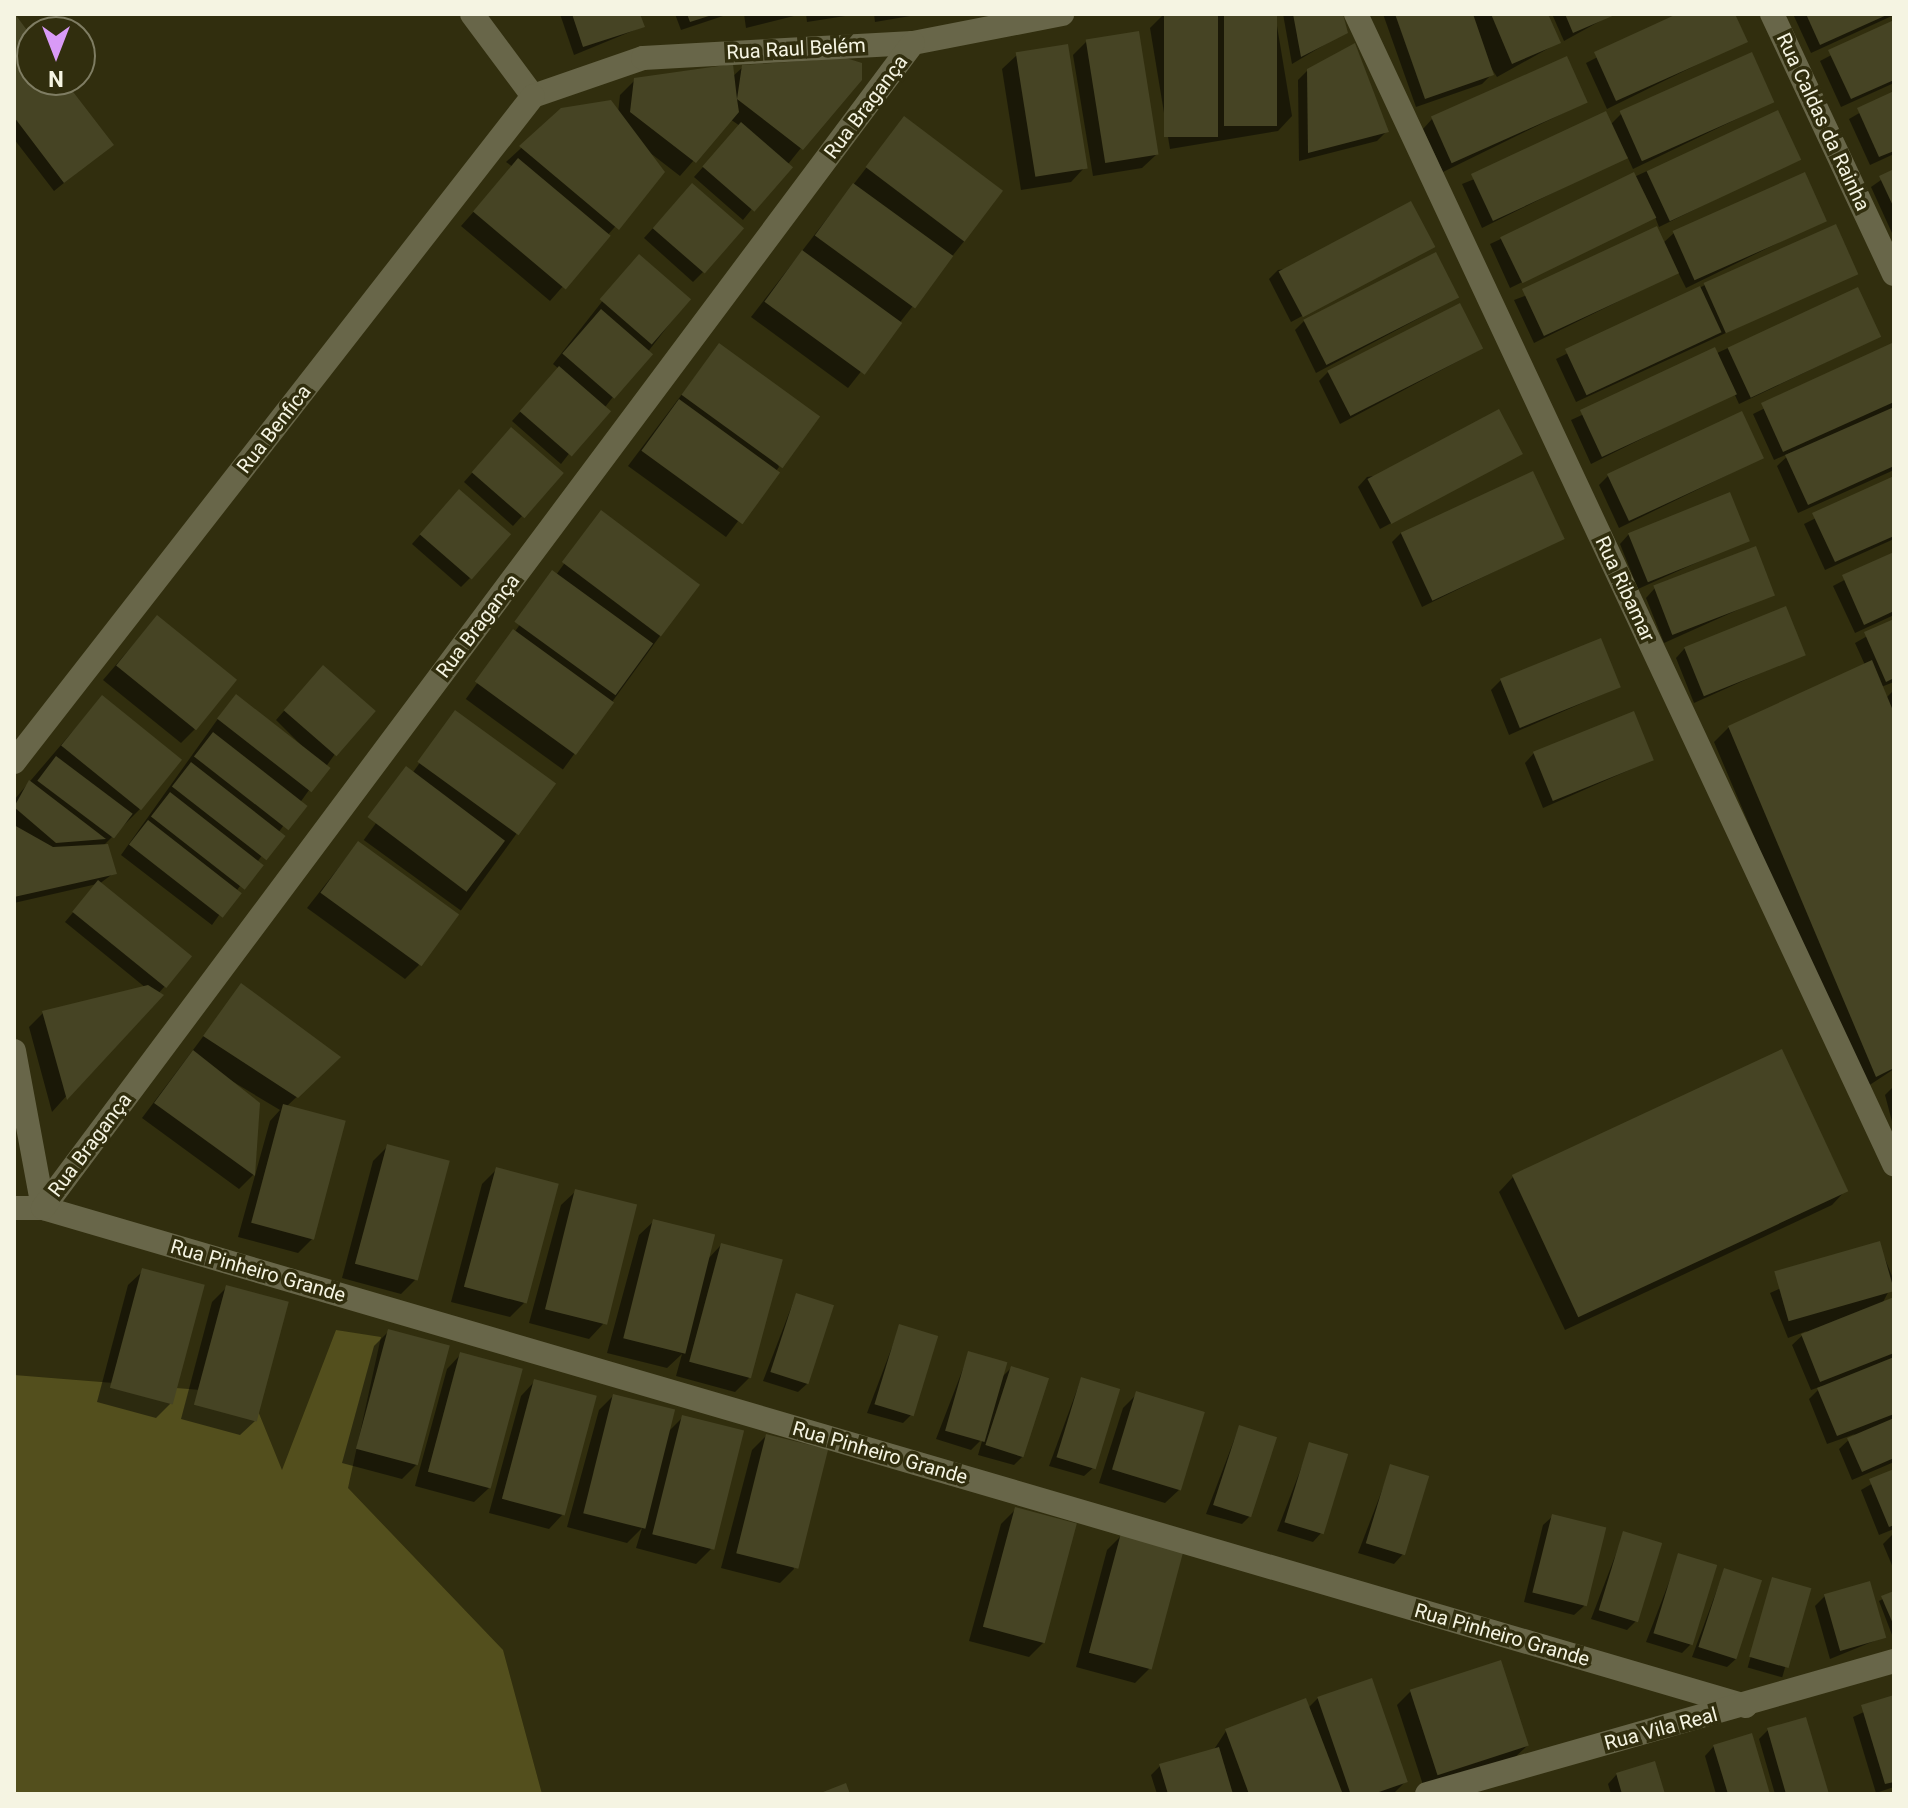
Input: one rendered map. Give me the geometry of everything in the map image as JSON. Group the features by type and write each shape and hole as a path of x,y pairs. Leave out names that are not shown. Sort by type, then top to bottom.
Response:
{"street":[{"path":"472,14 533,96"},
{"name":"Rua Raul Belém","path":"533,96 643,58 913,43 1062,14"},
{"name":"Rua Ribamar","path":"1356,14 1894,1164"},
{"name":"Rua Caldas da Rainha","path":"1772,14 1894,274"},
{"name":"Rua Bragança","path":"43,1208 913,43"},
{"name":"Rua Benfica","path":"14,762 533,96"},
{"path":"14,1051 43,1208"},
{"name":"Rua Pinheiro Grande","path":"14,1208 43,1208 1746,1706"},
{"name":"Rua Vila Real","path":"1427,1794 1746,1706 1894,1661"}],"shaded area":[{"path":"336,1330 381,1337 348,1488 503,1650 542,1794 14,1794 14,1375 251,1394 282,1470"}],"building":[{"path":"15,14 16,96 76,96 114,145 64,183 14,117"},
{"path":"572,14 640,14 645,27 583,47"},
{"path":"687,14 712,14 712,15 690,22"},
{"path":"1164,14 1218,14 1218,137 1164,137"},
{"path":"1224,14 1277,14 1277,126 1224,126"},
{"path":"1293,14 1343,14 1348,33 1301,57"},
{"path":"1395,14 1473,14 1494,75 1425,99"},
{"path":"1491,14 1548,14 1561,43 1512,64"},
{"path":"1565,14 1617,14 1573,33"},
{"path":"1677,14 1735,14 1748,42 1616,101 1594,52"},
{"path":"1806,14 1889,14 1820,45"},
{"path":"1894,20 1894,80 1851,99 1828,50"},
{"path":"1139,31 1159,154 1105,163 1086,39"},
{"path":"1355,43 1389,132 1308,153 1307,69"},
{"path":"1068,44 1088,168 1035,177 1016,52"},
{"path":"1752,52 1774,102 1642,161 1620,111"},
{"path":"1567,56 1588,103 1452,163 1431,117"},
{"path":"846,58 862,63 862,80 803,150 737,99 742,65"},
{"path":"733,64 739,112 696,163 630,112 634,78"},
{"path":"1894,91 1894,151 1879,157 1857,108"},
{"path":"611,100 665,172 619,230 519,146 561,108"},
{"path":"1778,110 1801,160 1670,221 1647,171"},
{"path":"1606,111 1628,158 1493,221 1471,174"},
{"path":"904,116 1003,191 965,242 865,167"},
{"path":"741,122 793,167 754,212 702,167"},
{"path":"518,158 611,236 566,289 473,212"},
{"path":"1894,169 1894,208 1879,176"},
{"path":"1634,172 1656,218 1522,283 1500,237"},
{"path":"1805,172 1827,221 1694,280 1673,231"},
{"path":"692,183 744,228 705,274 653,228"},
{"path":"853,183 953,256 915,308 815,236"},
{"path":"1411,201 1435,247 1303,317 1279,271"},
{"path":"1836,224 1858,274 1726,333 1704,283"},
{"path":"1657,226 1679,273 1544,336 1522,289"},
{"path":"802,250 902,323 865,375 764,302"},
{"path":"1436,252 1459,297 1326,365 1303,320"},
{"path":"639,254 691,299 652,345 600,299"},
{"path":"1700,286 1722,332 1587,395 1565,349"},
{"path":"1858,287 1881,337 1751,398 1727,348"},
{"path":"1460,303 1483,348 1350,416 1327,371"},
{"path":"601,309 653,354 614,399 562,354"},
{"path":"719,343 820,416 783,468 681,395"},
{"path":"1892,343 1894,402 1783,452 1761,403"},
{"path":"1715,347 1737,394 1602,457 1580,410"},
{"path":"559,366 611,411 572,457 520,411"},
{"path":"679,399 780,472 743,524 641,451"},
{"path":"1894,407 1894,466 1808,505 1785,455"},
{"path":"1499,409 1523,454 1391,524 1367,479"},
{"path":"1742,411 1764,458 1629,521 1607,474"},
{"path":"511,427 564,473 524,518 472,472"},
{"path":"1533,471 1565,539 1432,601 1401,533"},
{"path":"1894,476 1894,536 1835,562 1812,513"},
{"path":"459,489 511,534 472,580 420,534"},
{"path":"1730,492 1750,541 1648,582 1628,533"},
{"path":"601,510 700,585 661,637 562,562"},
{"path":"1756,546 1775,595 1672,635 1653,585"},
{"path":"1894,552 1894,611 1864,625 1842,575"},
{"path":"552,570 653,643 616,695 514,622"},
{"path":"1786,606 1806,655 1704,696 1684,647"},
{"path":"157,615 237,680 196,730 116,666"},
{"path":"1894,619 1894,678 1886,682 1864,632"},
{"path":"513,629 614,702 576,755 475,682"},
{"path":"1601,638 1621,687 1520,728 1500,679"},
{"path":"1872,660 1894,713 1894,1068 1876,1077 1728,726"},
{"path":"323,665 376,711 336,756 284,710"},
{"path":"236,694 331,768 311,792 217,718"},
{"path":"102,695 182,760 141,810 61,746"},
{"path":"455,710 556,783 519,835 417,762"},
{"path":"1634,711 1654,760 1553,801 1533,752"},
{"path":"213,732 308,806 288,830 194,756"},
{"path":"56,756 133,814 114,839 37,781"},
{"path":"191,762 286,836 266,860 172,786"},
{"path":"406,766 505,841 467,892 367,817"},
{"path":"29,780 106,839 56,843 14,807"},
{"path":"170,792 264,865 245,890 151,816"},
{"path":"148,820 242,893 223,918 129,844"},
{"path":"14,825 53,847 108,844 117,874 14,897"},
{"path":"358,841 459,914 422,966 320,893"},
{"path":"98,880 192,956 166,988 72,912"},
{"path":"241,983 341,1057 298,1098 203,1036"},
{"path":"148,985 164,995 67,1100 42,1011"},
{"path":"1782,1049 1848,1191 1578,1317 1512,1175"},
{"path":"193,1050 260,1103 255,1176 154,1103"},
{"path":"283,1104 346,1121 314,1240 251,1223"},
{"path":"387,1144 450,1161 418,1281 355,1264"},
{"path":"496,1167 559,1184 527,1304 464,1287"},
{"path":"575,1189 637,1204 607,1325 545,1309"},
{"path":"653,1219 715,1234 685,1354 623,1338"},
{"path":"1880,1241 1894,1291 1789,1321 1774,1271"},
{"path":"721,1243 783,1260 751,1378 689,1362"},
{"path":"142,1268 205,1285 173,1405 110,1388"},
{"path":"226,1285 289,1302 257,1422 194,1405"},
{"path":"796,1293 834,1305 808,1384 770,1372"},
{"path":"1894,1297 1894,1353 1820,1382 1801,1334"},
{"path":"899,1324 938,1336 914,1416 874,1404"},
{"path":"388,1329 450,1346 418,1465 356,1449"},
{"path":"968,1351 1007,1362 985,1442 945,1431"},
{"path":"460,1352 523,1369 491,1489 428,1472"},
{"path":"1894,1357 1894,1414 1837,1436 1817,1388"},
{"path":"1011,1366 1049,1378 1023,1457 985,1445"},
{"path":"1081,1377 1120,1389 1096,1469 1056,1457"},
{"path":"534,1379 597,1396 565,1516 502,1499"},
{"path":"1136,1391 1205,1412 1181,1490 1112,1469"},
{"path":"613,1394 675,1409 645,1529 583,1513"},
{"path":"682,1415 744,1430 714,1550 652,1534"},
{"path":"1894,1418 1894,1458 1862,1472 1847,1438"},
{"path":"1239,1425 1277,1437 1251,1517 1213,1505"},
{"path":"766,1434 828,1449 798,1569 736,1553"},
{"path":"1309,1442 1348,1454 1324,1534 1284,1522"},
{"path":"1390,1464 1429,1476 1405,1555 1366,1543"},
{"path":"1894,1469 1894,1525 1889,1527 1869,1479"},
{"path":"1015,1507 1077,1524 1045,1643 983,1627"},
{"path":"1552,1514 1606,1528 1587,1606 1532,1593"},
{"path":"1623,1531 1662,1543 1638,1622 1599,1610"},
{"path":"1121,1533 1184,1550 1152,1670 1089,1653"},
{"path":"1678,1553 1717,1565 1693,1645 1653,1633"},
{"path":"1724,1568 1762,1580 1736,1659 1698,1647"},
{"path":"1772,1577 1811,1588 1789,1668 1749,1657"},
{"path":"1870,1581 1886,1638 1840,1651 1824,1594"},
{"path":"1894,1591 1894,1626 1881,1596"},
{"path":"1501,1660 1529,1746 1438,1775 1410,1690"},
{"path":"1372,1678 1408,1782 1373,1794 1351,1794 1317,1697"},
{"path":"1894,1695 1894,1782 1885,1784 1861,1705"},
{"path":"1306,1698 1342,1792 1249,1794 1225,1729"},
{"path":"1806,1717 1829,1794 1786,1794 1767,1728"},
{"path":"1752,1733 1770,1794 1728,1794 1713,1745"},
{"path":"1219,1747 1233,1794 1168,1794 1159,1764"},
{"path":"1655,1761 1665,1794 1622,1794 1616,1773"},
{"path":"846,1783 850,1794 818,1794"}]}
